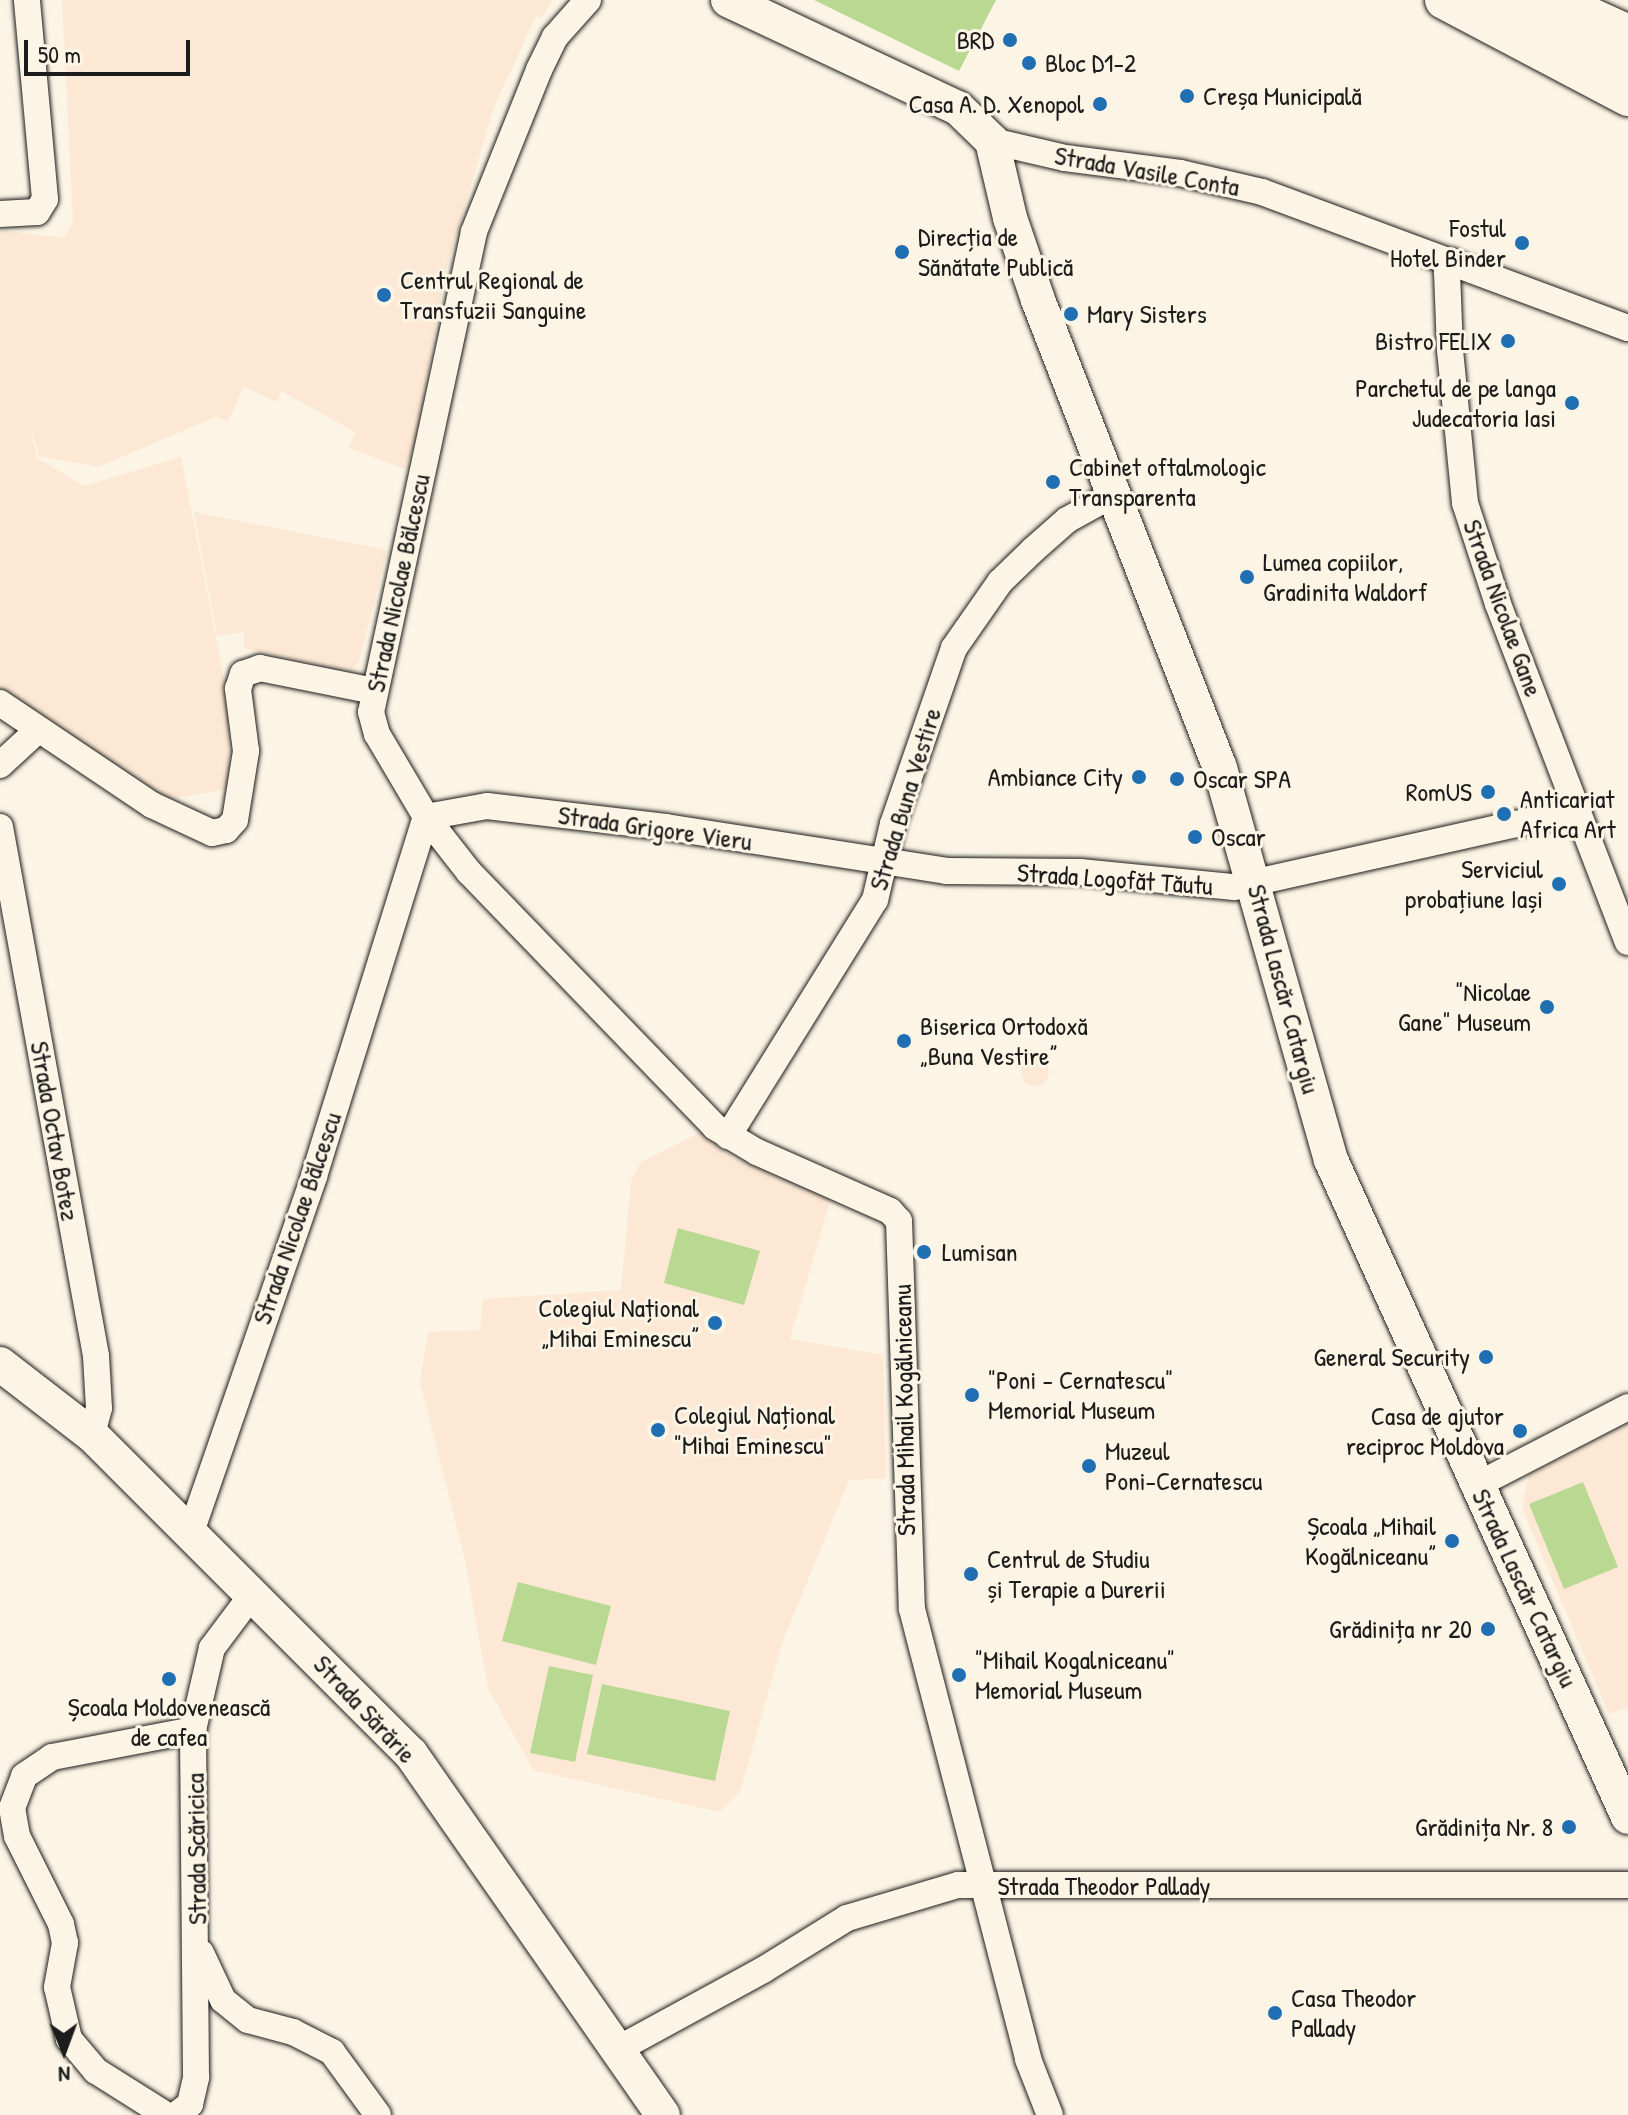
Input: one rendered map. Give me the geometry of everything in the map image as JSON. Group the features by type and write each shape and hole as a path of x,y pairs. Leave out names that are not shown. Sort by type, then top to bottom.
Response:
{"main road":[{"path":"1444,0 1628,97"},
{"path":"1481,0 1628,69"},
{"path":"1506,0 1628,56"},
{"path":"1549,0 1628,36"}],"street":[{"path":"0,214 37,212 45,199 27,0"},
{"name":"Strada Nicolae Bălcescu","path":"191,1532 314,1176 426,817 377,734 371,712 474,232 555,37 588,0"},
{"path":"728,0 958,108 992,141"},
{"name":"Strada Vasile Conta","path":"992,141 1262,192 1628,328"},
{"name":"Strada Lascăr Catargiu","path":"992,141 1019,246 1220,768 1256,881 1331,1160 1628,1817"},
{"name":"Strada Nicolae Gane","path":"1451,261 1447,272 1450,350 1465,503 1628,942"},
{"name":"Strada Buna Vestire","path":"728,1136 875,900 884,862 954,648 1000,582 1033,550 1067,520 1114,494"},
{"path":"0,703 152,805 212,833 226,830 235,820 246,751 238,689 243,674 260,668 374,691"},
{"path":"0,765 38,730"},
{"name":"Strada Grigore Vieru","path":"426,817 487,806 666,827 884,862"},
{"name":"Strada Logofăt Tăutu","path":"884,862 1234,887 1578,810"},
{"name":"Strada Mihail Kogălniceanu","path":"426,817 518,927 728,1136 864,1198 899,1221 912,1609 1028,2059 1050,2115"},
{"name":"Strada Octav Botez","path":"0,827 96,1356 99,1408 92,1435"},
{"name":"Strada Sărărie","path":"0,1364 92,1435 254,1592 411,1754 620,2048 651,2111"},
{"path":"1477,1485 1628,1407"},
{"name":"Strada Scăricica","path":"176,2115 190,2104 196,2077 193,1730 212,1648 254,1592"},
{"path":"166,2115 96,2071 69,2039 57,1987 65,1943 61,1924 17,1836 12,1808 24,1776 52,1757 193,1730"},
{"name":"Strada Theodor Pallady","path":"620,2048 763,1970 847,1918 958,1885 1628,1885"},
{"path":"196,1944 223,2000 248,2020 293,2032 332,2052 378,2115"}],"shaded area":[{"path":"62,0 552,0 542,18 536,16 494,107 446,270 416,439 405,469 349,448 355,432 281,391 277,402 243,387 228,422 216,417 98,467 39,456 29,422 37,458 84,486 181,457 229,705 228,789 163,800 0,688 0,230 64,238 73,221"},
{"path":"194,512 387,550 359,662 350,672 244,648 244,632 217,636"},
{"path":"1035,1058 1045,1062 1049,1072 1045,1082 1035,1086 1025,1082 1021,1072 1025,1062"},
{"name":"Colegiul Național \"Mihai Eminescu\"","path":"701,1132 733,1158 831,1197 790,1339 883,1355 886,1478 849,1480 782,1643 740,1792 720,1812 533,1770 488,1688 465,1561 420,1382 428,1332 480,1330 483,1299 621,1290 631,1181 641,1162"},
{"path":"1628,1423 1628,1707 1609,1714 1522,1508 1529,1475"}],"green space":[{"path":"814,0 996,0 959,71"},
{"path":"678,1228 760,1251 744,1305 664,1283"},
{"path":"1583,1482 1618,1567 1564,1589 1529,1504"},
{"path":"518,1582 611,1606 596,1665 502,1641"},
{"path":"549,1666 593,1675 575,1762 530,1753"},
{"path":"602,1684 730,1711 715,1781 587,1754"}],"place":[{"name":"BRD","path":"1010,40"},
{"name":"Bloc D1-2","path":"1029,63"},
{"name":"Creșa Municipală","path":"1187,96"},
{"name":"Casa A. D. Xenopol","path":"1100,104"},
{"name":"Fostul Hotel Binder","path":"1522,243"},
{"name":"Direcția de Sănătate Publică","path":"902,252"},
{"name":"Centrul Regional de Transfuzii Sanguine","path":"384,295"},
{"name":"Mary Sisters","path":"1071,314"},
{"name":"Bistro FELIX","path":"1508,341"},
{"name":"Parchetul de pe langa Judecatoria Iasi","path":"1572,403"},
{"name":"Cabinet oftalmologic Transparenta","path":"1053,482"},
{"name":"Lumea copiilor, Gradinita Waldorf","path":"1247,577"},
{"name":"Ambiance City","path":"1139,777"},
{"name":"Oscar SPA","path":"1177,779"},
{"name":"RomUS","path":"1488,792"},
{"name":"Anticariat Africa Art","path":"1504,814"},
{"name":"Oscar","path":"1195,837"},
{"name":"Serviciul probațiune Iași","path":"1559,884"},
{"name":"\"Nicolae Gane\" Museum","path":"1547,1007"},
{"name":"Biserica Ortodoxă „Buna Vestire”","path":"904,1041"},
{"name":"Lumisan","path":"924,1252"},
{"name":"Colegiul Național „Mihai Eminescu”","path":"715,1323"},
{"name":"General Security","path":"1486,1357"},
{"name":"\"Poni - Cernatescu\" Memorial Museum","path":"972,1395"},
{"name":"Colegiul Național \"Mihai Eminescu\"","path":"658,1430"},
{"name":"Casa de ajutor reciproc Moldova","path":"1520,1431"},
{"name":"Muzeul Poni-Cernatescu","path":"1089,1466"},
{"name":"Școala „Mihail Kogălniceanu”","path":"1452,1541"},
{"name":"Centrul de Studiu și Terapie a Durerii","path":"971,1574"},
{"name":"Grădinița nr 20","path":"1488,1629"},
{"name":"\"Mihail Kogalniceanu\" Memorial Museum","path":"959,1675"},
{"name":"Școala Moldovenească de cafea","path":"169,1679"},
{"name":"Grădinița Nr. 8","path":"1569,1827"},
{"name":"Casa Theodor Pallady","path":"1275,2013"}]}
